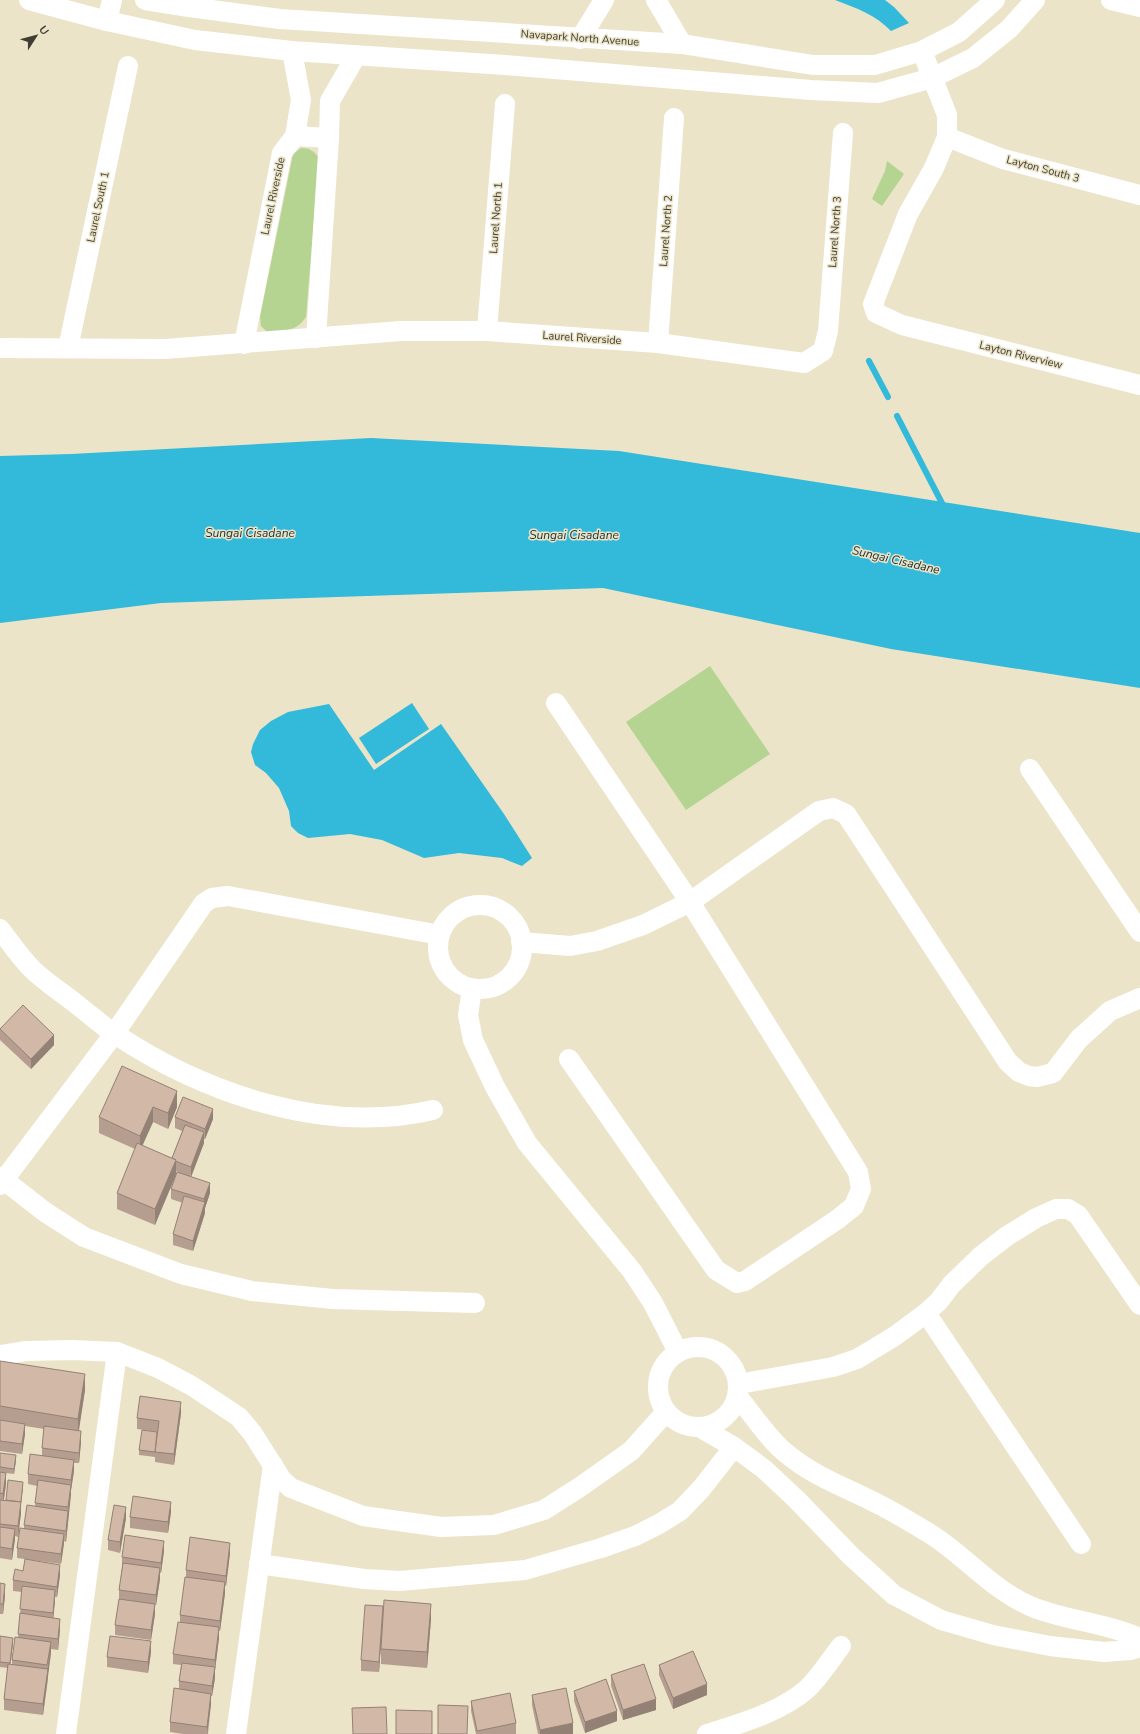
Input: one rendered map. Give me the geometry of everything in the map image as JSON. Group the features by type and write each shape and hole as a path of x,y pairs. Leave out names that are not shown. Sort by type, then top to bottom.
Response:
{"street":[{"path":"29,0 195,40 292,51 505,65 804,89 878,93 932,78 973,58 1010,30 1035,0"},
{"path":"107,20 112,0"},
{"name":"Navapark North Avenue","path":"145,0 189,8 280,19 580,39 682,44 813,64 875,64 922,51 959,32 995,0"},
{"path":"580,39 604,0"},
{"path":"656,0 682,44"},
{"path":"1111,0 1140,7"},
{"name":"Laurel Riverside","path":"244,344 282,153 295,136 301,100 292,51"},
{"path":"922,51 947,115 947,137"},
{"path":"316,338 330,101 356,56"},
{"name":"Laurel South 1","path":"68,348 128,66"},
{"name":"Laurel North 1","path":"488,331 505,104"},
{"name":"Laurel North 2","path":"658,343 674,118"},
{"name":"Laurel North 3","path":"828,331 843,133"},
{"path":"295,136 329,138"},
{"name":"Layton South 3","path":"947,137 1003,159 1140,195"},
{"name":"Layton Riverview","path":"947,137 934,168 908,214 873,304 876,313 902,326 1140,384"},
{"name":"Laurel Riverside","path":"0,348 165,349 401,331 488,331 658,343 804,363 823,351 828,331"},
{"path":"556,703 690,902 858,1172 861,1189 854,1206 838,1219 744,1281 737,1283 726,1278 716,1270 569,1059"},
{"path":"1030,769 1140,932"},
{"path":"521,942 570,946 597,941 643,925 690,902 819,811 833,808 846,814 1008,1062 1019,1072 1037,1077 1053,1073 1079,1040 1110,1010 1140,998"},
{"path":"440,935 228,896 212,898 204,903 114,1034 1,1180 45,1212 84,1236 181,1274 252,1291 288,1295 333,1299 475,1303"},
{"path":"470,906 484,906 498,910 509,918 518,930 521,942 521,956 516,968 508,978 497,985 485,989 472,989 459,984 449,975 441,963 438,949 440,935 446,922 457,912 470,906"},
{"path":"0,929 32,969 114,1034 169,1066 221,1090 291,1110 336,1116 407,1116 433,1110"},
{"path":"472,989 468,1014 473,1040 494,1087 527,1143 632,1271 654,1304 678,1352"},
{"path":"738,1391 826,1369 857,1359 895,1336 926,1313 939,1301 952,1284 981,1256 1036,1218 1056,1209 1068,1209 1078,1215 1140,1305"},
{"path":"926,1313 1081,1544"},
{"path":"690,1347 704,1347 718,1352 729,1360 736,1372 738,1391 733,1409 725,1419 714,1425 701,1428 688,1427 677,1422 666,1412 660,1400 658,1386 660,1373 667,1361 678,1352 690,1347"},
{"path":"0,1355 26,1351 73,1350 117,1352 158,1368 192,1386 238,1417 253,1434 282,1480 291,1488 363,1516 441,1528 494,1525 544,1510 631,1451 666,1412"},
{"path":"66,1734 117,1352"},
{"path":"738,1391 786,1454 814,1474 881,1506 933,1536 1012,1598 1066,1618 1121,1630 1140,1638"},
{"path":"701,1428 734,1447 764,1469 797,1500 851,1556 894,1596 941,1620 993,1635 1050,1646 1104,1652 1131,1650 1140,1647"},
{"path":"259,1564 364,1579 400,1581 525,1570 601,1548 635,1536 660,1524 680,1511 701,1489 734,1447"},
{"path":"236,1734 273,1465"},
{"path":"706,1734 760,1716 784,1704 807,1689 841,1646"}],"green space":[{"path":"301,148 312,150 319,158 306,317 298,326 289,330 267,332 261,326 260,317 293,154"},
{"path":"887,161 904,174 882,206 872,199 885,171"},
{"path":"710,666 770,754 686,810 626,722"}],"water":[{"path":"835,0 885,0 909,23 891,31 872,16"},
{"name":"Sungai Cisadane","path":"371,438 619,451 1140,533 1140,688 891,649 603,588 161,603 0,623 0,456 71,454"},
{"path":"412,703 429,729 376,764 359,738"},
{"path":"329,704 374,770 441,724 504,814 532,858 522,866 502,858 459,853 424,858 382,840 350,834 308,838 298,833 291,826 289,811 279,788 266,773 255,765 251,752 260,730 271,721 288,712"}],"building":[{"path":"23,1005 54,1035 31,1059 0,1029"},
{"path":"122,1066 177,1091 168,1113 153,1107 140,1136 99,1117"},
{"path":"183,1097 213,1109 205,1129 175,1117"},
{"path":"185,1125 204,1132 191,1167 175,1161 176,1160 172,1158"},
{"path":"137,1143 176,1160 155,1209 117,1193"},
{"path":"177,1172 210,1183 204,1199 171,1189"},
{"path":"184,1196 205,1202 193,1241 173,1234"},
{"path":"0,1361 85,1374 78,1419 0,1406"},
{"path":"140,1396 181,1402 174,1454 155,1452 159,1421 137,1418"},
{"path":"0,1420 25,1424 22,1444 0,1441"},
{"path":"44,1426 81,1431 79,1453 42,1448"},
{"path":"142,1430 157,1432 155,1452 139,1450"},
{"path":"0,1453 16,1455 14,1469 0,1467"},
{"path":"30,1454 74,1460 71,1480 28,1474"},
{"path":"0,1472 6,1473 3,1494 0,1493"},
{"path":"8,1480 23,1482 21,1502 6,1500"},
{"path":"38,1480 71,1485 68,1507 35,1503"},
{"path":"133,1496 171,1502 168,1522 130,1517"},
{"path":"0,1500 21,1502 18,1526 0,1524"},
{"path":"27,1505 68,1511 66,1531 24,1525"},
{"path":"114,1505 126,1507 120,1542 108,1540"},
{"path":"0,1527 15,1529 12,1549 0,1547"},
{"path":"20,1528 64,1534 61,1554 17,1548"},
{"path":"125,1535 164,1541 161,1563 122,1557"},
{"path":"190,1537 230,1543 226,1576 186,1570"},
{"path":"25,1559 60,1565 57,1587 13,1580 15,1569 23,1571"},
{"path":"123,1563 160,1568 156,1595 119,1590"},
{"path":"185,1577 225,1582 220,1621 180,1615"},
{"path":"0,1583 5,1584 3,1604 0,1604"},
{"path":"22,1586 55,1590 53,1613 20,1609"},
{"path":"119,1599 155,1604 151,1630 115,1625"},
{"path":"384,1600 431,1604 427,1652 381,1649"},
{"path":"365,1605 383,1606 379,1662 361,1660"},
{"path":"20,1613 60,1619 58,1639 18,1634"},
{"path":"178,1622 219,1627 215,1660 173,1654"},
{"path":"0,1636 13,1638 10,1663 0,1662"},
{"path":"110,1636 151,1641 148,1662 107,1657"},
{"path":"15,1637 51,1642 47,1665 12,1660"},
{"path":"693,1651 707,1684 673,1698 659,1665"},
{"path":"182,1663 215,1667 212,1686 179,1681"},
{"path":"8,1664 48,1669 43,1704 4,1699"},
{"path":"644,1664 656,1699 623,1710 611,1675"},
{"path":"606,1679 617,1711 585,1722 574,1691"},
{"path":"174,1688 211,1694 207,1727 170,1722"},
{"path":"566,1688 573,1723 540,1730 532,1695"},
{"path":"510,1693 516,1723 477,1731 471,1701"},
{"path":"438,1705 468,1706 467,1734 438,1734"},
{"path":"386,1707 387,1734 353,1734 352,1708"},
{"path":"396,1710 432,1711 432,1734 396,1734"}],"waterway":[{"path":"869,361 888,397"},
{"path":"897,416 945,509"}]}
